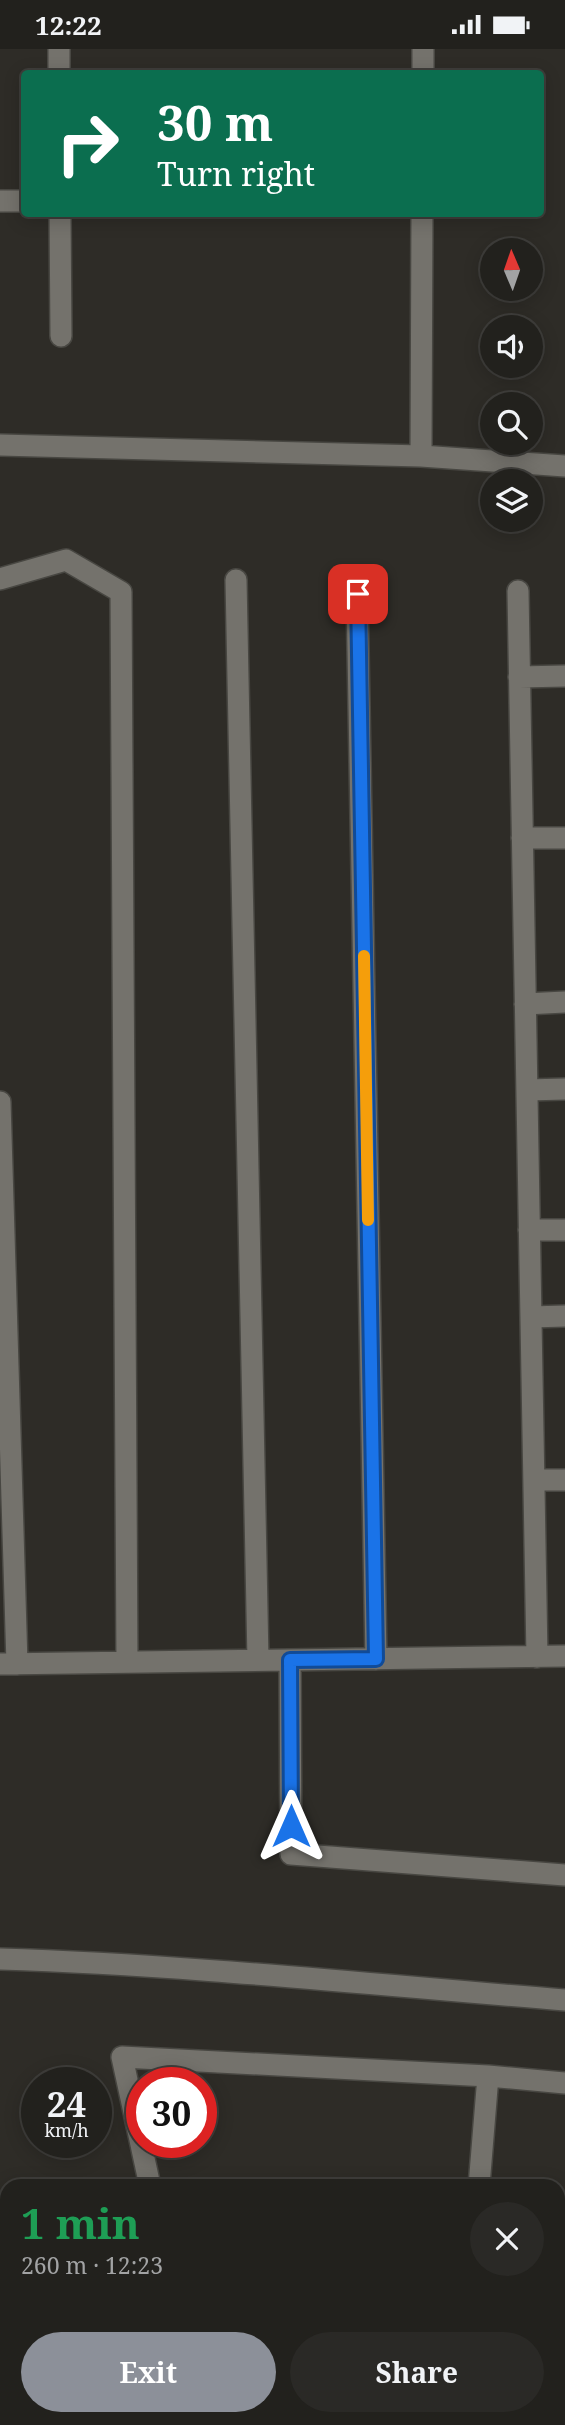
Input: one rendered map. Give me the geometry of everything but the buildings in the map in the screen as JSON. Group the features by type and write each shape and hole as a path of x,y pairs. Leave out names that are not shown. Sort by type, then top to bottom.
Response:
{"street":[{"path":"59,49 59,70"},
{"path":"423,49 423,70"},
{"path":"0,201 21,201"},
{"path":"60,217 61,336"},
{"path":"421,456 422,217"},
{"path":"0,445 421,456 565,466"},
{"path":"0,579 66,560 121,592 127,1662"},
{"path":"236,580 258,1660"},
{"path":"518,591 537,1657"},
{"path":"358,594 376,1659"},
{"path":"519,677 565,676"},
{"path":"522,838 565,838"},
{"path":"525,1004 565,1002"},
{"path":"527,1090 565,1089"},
{"path":"0,1103 8,1664 565,1656"},
{"path":"529,1230 565,1230"},
{"path":"531,1317 565,1316"},
{"path":"534,1480 565,1480"},
{"path":"290,1660 291,1854 565,1875"},
{"path":"0,1959 64,1961 565,2000"},
{"path":"148,2179 122,2057 488,2076 565,2083"},
{"path":"480,2179 488,2076"}],"slow traffic":[{"path":"364,956 368,1220"}],"route":[{"path":"291,1826 290,1660 376,1659 358,594"}]}
